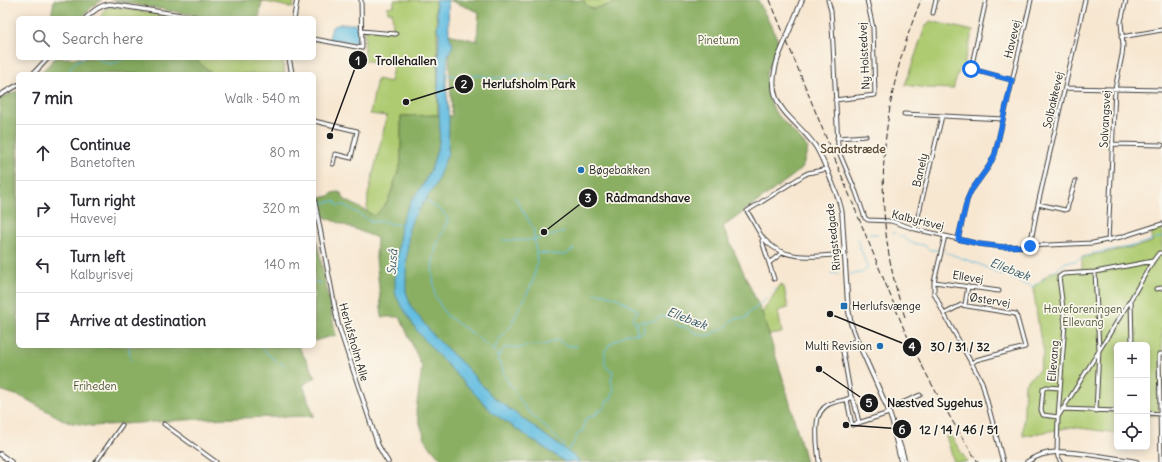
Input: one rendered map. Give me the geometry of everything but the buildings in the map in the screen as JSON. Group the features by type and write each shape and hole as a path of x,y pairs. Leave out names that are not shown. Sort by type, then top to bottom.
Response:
{"street":[{"path":"294,16 297,0"},
{"path":"316,39 362,48 361,0"},
{"name":"Ringstedgade","path":"802,0 774,71 774,92 778,103 785,113 817,148 838,196 841,208 850,320 857,340 888,411 905,462"},
{"name":"Kalbyrisvej","path":"828,0 831,11 837,138 839,152 868,220 891,221 916,229 979,244 1003,247 1092,244 1108,241 1162,224"},
{"name":"Ny Holstedvej","path":"835,100 875,95 873,28 867,0"},
{"path":"933,13 936,0"},
{"path":"986,0 971,69 1012,80"},
{"name":"Havevej","path":"958,239 967,200 971,191 989,166 995,154 1031,0"},
{"name":"Solbakkevej","path":"1030,246 1038,204 1085,0"},
{"name":"Solvangsvej","path":"1108,241 1115,89 1123,46 1120,22 1126,0"},
{"path":"88,16 105,4 186,16"},
{"path":"1121,37 1162,30"},
{"path":"361,31 396,34"},
{"path":"35,72 46,60"},
{"path":"290,60 292,72"},
{"path":"0,95 16,86"},
{"path":"1065,88 1162,90"},
{"path":"904,114 1003,119"},
{"name":"Banely","path":"916,229 942,116"},
{"path":"316,121 357,131 351,158 335,154 333,164"},
{"path":"837,138 866,136"},
{"path":"1113,144 1162,145"},
{"path":"826,170 804,175 747,211 763,237 772,246 783,252 801,256 845,254"},
{"path":"1038,204 1065,210 1067,209 1075,181"},
{"name":"Herlufsholm Alle","path":"316,208 338,324 378,445 388,462"},
{"path":"945,236 934,282 934,293 944,314 972,362 985,390 1003,462"},
{"path":"763,237 762,241 774,279"},
{"path":"769,263 783,252"},
{"name":"Ellevang","path":"1058,417 1153,261 1159,253 1162,253"},
{"name":"Ellevang","path":"1057,452 1065,324 1059,277 1063,274 1095,272 1153,261"},
{"name":"Ellevang","path":"1095,272 1099,349 1096,410"},
{"name":"Ellevej","path":"934,282 999,291"},
{"path":"965,305 968,286"},
{"path":"1156,289 1162,288"},
{"path":"1131,299 1132,342"},
{"name":"Østervej","path":"944,314 961,305 1016,314 1025,347 972,362"},
{"path":"857,340 842,346 852,425 877,416 920,395"},
{"path":"1161,354 1161,462"},
{"name":"Ellevang","path":"1058,417 1043,415 1040,410 1043,389 1060,388"},
{"path":"849,398 854,402 860,422"},
{"path":"819,462 816,423 821,412 832,403 849,398"},
{"path":"1062,409 1114,411"},
{"path":"1150,413 1161,414"},
{"path":"164,424 216,462"},
{"path":"96,462 122,425"},
{"path":"894,427 901,462"},
{"path":"1057,452 1061,462"},
{"path":"1027,462 1039,456 1057,452 1067,452 1137,462"},
{"path":"0,454 12,462"}],"green space":[{"path":"54,0 102,0 92,7 84,16 51,16"},
{"path":"110,0 262,1 259,16 199,16"},
{"path":"258,0 294,0 293,8"},
{"path":"394,0 435,0 437,23 438,115 401,116 401,163 388,201 375,217 367,212 368,195 387,116 370,114 377,79 390,82 394,63 385,61 384,64 364,60 365,29 393,30 392,12 388,12 387,7 394,6"},
{"name":"Pinetum","path":"449,0 583,0 588,7 593,9 627,0 758,0 779,42 766,74 768,96 775,112 808,148 802,169 723,227 762,313 784,382 806,462 444,462 426,442 416,411 422,367 400,317 382,317 376,258 377,238 322,216 320,198 338,192 341,193 345,200 375,216 388,201 401,163 401,116 452,116 448,34 477,41 479,12"},
{"path":"583,0 627,0 593,9 588,7"},
{"path":"109,7 116,7 172,16 102,16 103,11"},
{"path":"930,21 973,31 963,67 960,68 953,89 905,85 925,27"},
{"path":"53,60 196,60 210,72 42,72"},
{"path":"196,60 282,60 285,72 210,72"},
{"name":"Friheden","path":"16,92 16,348 299,348 316,377 303,385 314,416 201,419 92,426 67,422 22,397 0,390 0,98"},
{"name":"Haveforeningen Ellevang","path":"1162,227 1162,389 1157,389 1159,415 1150,416 1150,342 1114,342 1114,433 1072,427 1023,436 1025,383 1039,370 1044,351 1040,337 1033,287 1051,272 1082,269 1082,257 1152,242 1151,230"},
{"path":"316,237 336,335 316,340"},
{"path":"781,284 784,287 788,308 778,311 782,333 769,335 762,313"},
{"path":"950,435 967,461 954,462 946,436"}],"water":[{"path":"435,0 448,0 449,35 453,45 448,55 446,84 449,119 448,153 435,186 413,218 409,229 406,291 411,307 434,336 465,366 492,396 579,460 579,462 565,462 493,413 417,331 397,298 395,291 395,279 401,223 411,201 423,185 432,167 439,143 439,33 437,30 438,22"},
{"path":"340,24 356,24 358,29 356,43 329,39 332,27"}],"waterway":[{"path":"70,72 74,63 78,60"},
{"path":"100,60 110,64 122,60"},
{"path":"468,76 478,75 493,78 524,74 558,77 569,75"},
{"path":"446,75 466,77"},
{"path":"515,197 533,228 537,263 533,281 523,302"},
{"path":"425,200 442,211 448,219 436,247 432,267 435,296 446,315 477,337 496,353 505,377 526,409 564,445 564,450"},
{"path":"320,203 335,201 338,206 344,205 372,222 384,221 400,225"},
{"path":"503,240 520,241 564,232"},
{"name":"Ellebæk","path":"869,234 878,234"},
{"name":"Ellebæk","path":"899,235 913,243 925,246 930,250 938,250"},
{"name":"Ellebæk","path":"1156,239 1162,237"},
{"name":"Ellebæk","path":"851,274 861,273 867,269 857,239"},
{"name":"Ellebæk","path":"1050,275 1066,262 1076,261 1093,253 1128,247 1153,240"},
{"path":"537,253 565,255 574,249"},
{"name":"Ellebæk","path":"945,252 981,265 1005,276 1010,275 1012,279 1032,287 1046,278"},
{"name":"Ellebæk","path":"831,273 839,274"},
{"path":"316,282 321,283"},
{"name":"Ellebæk","path":"565,452 572,446 579,432 583,431 585,419 604,409 607,401 611,399 614,390 611,381 613,371 608,369 605,365 605,351 610,344 626,334 636,334 637,330 635,323 655,321 661,316 669,317 678,326 686,327 696,333 707,336 726,327 736,318 743,319 747,317 749,312 755,309 776,289"},
{"path":"595,293 605,294 619,299 637,309 637,312 633,318 634,322"},
{"path":"512,323 521,304"},
{"path":"636,334 643,332 645,321"},
{"path":"494,350 500,337 512,325"},
{"path":"498,357 505,347 519,348 532,345 545,345 556,340 569,346 577,346"},
{"path":"129,348 131,360"},
{"path":"261,348 276,361"},
{"path":"280,363 285,365"}],"railway":[{"path":"770,0 904,329 939,397 978,462"},
{"path":"905,317 894,278 887,238 883,198 884,157 888,117 896,77 907,38 921,0"}],"place":[{"name":"Herlufsholm Park","path":"406,102"},
{"name":"Trollehallen","path":"330,136"},
{"name":"Bøgebakken","path":"581,170"},
{"name":"Rådmandshave","path":"544,232"},
{"name":"Herlufsvænge","path":"844,306"},
{"name":"30 / 31 / 32","path":"830,314"},
{"name":"Multi Revision","path":"880,346"},
{"name":"Næstved Sygehus","path":"819,369"},
{"name":"12 / 14 / 46 / 51","path":"846,425"}],"district":[{"name":"Sandstræde","path":"853,148"}],"route":[{"path":"971,69 1012,80 995,154 989,166 971,191 967,200 958,239 979,244 1003,247 1030,246"}],"water label":[{"name":"Suså","path":"392,262"}]}
